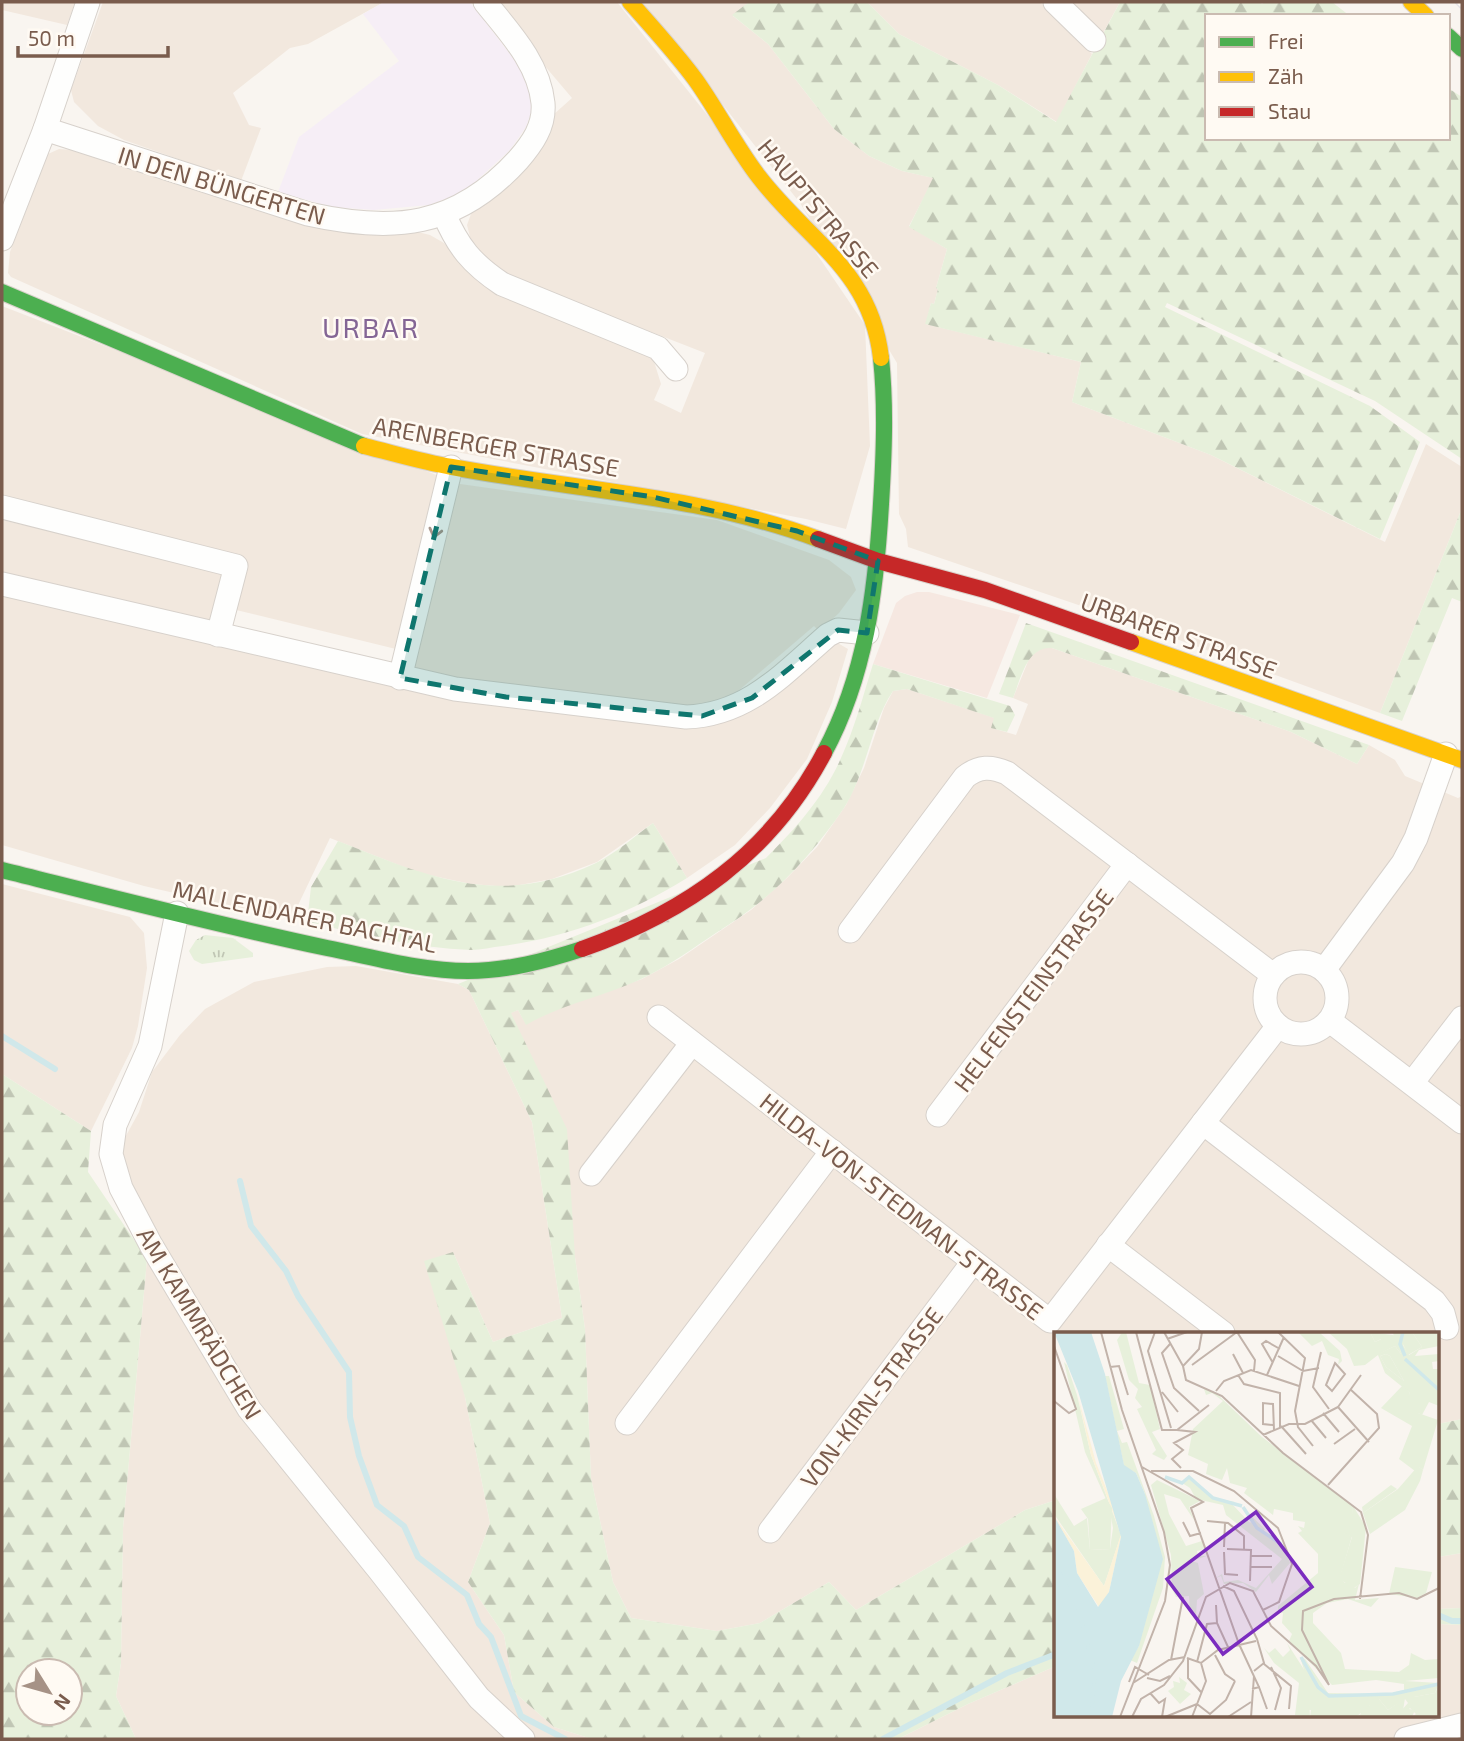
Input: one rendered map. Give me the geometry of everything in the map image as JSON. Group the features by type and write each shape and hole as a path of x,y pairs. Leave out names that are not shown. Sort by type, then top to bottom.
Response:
{"street":[{"path":"2,239 45,129 88,2"},
{"name":"IN DEN BÜNGERTEN","path":"45,129 259,200 340,222 424,221 444,214 485,191 527,149 542,120 541,90 534,71 525,54 485,2"},
{"name":"HAUPTSTRASSE","path":"630,2 691,74 763,182 836,258 869,307 876,324 882,368 883,475 878,561"},
{"path":"1055,2 1094,40"},
{"path":"1411,2 1424,14"},
{"path":"444,214 454,239 467,256 502,284 658,348 676,369"},
{"name":"ARENBERGER STRASSE","path":"2,292 336,437 377,451 451,467 653,497 748,516 878,561"},
{"path":"400,678 451,467"},
{"path":"2,507 236,566 218,635"},
{"name":"MALLENDARER BACHTAL","path":"2,870 301,943 441,970 480,970 547,961 621,935 683,905 739,864 766,839 809,784 836,732 848,701 867,633 878,561"},
{"name":"URBARER STRASSE","path":"878,561 985,590 1454,757"},
{"path":"2,584 400,678 506,697 686,717 729,709 752,698 828,635 838,630 867,633"},
{"path":"1324,970 1403,863 1454,757"},
{"name":"HELFENSTEINSTRASSE","path":"850,931 965,777 981,768 998,769 1007,773 1273,975"},
{"name":"HELFENSTEINSTRASSE","path":"938,1115 1128,864"},
{"name":"AM KAMMRÄDCHEN","path":"177,913 150,1045 115,1125 111,1154 121,1188 151,1245 248,1409 479,1698 523,1739"},
{"path":"1292,963 1314,964 1324,970 1337,988 1335,1011 1330,1021 1310,1034 1287,1032 1278,1026 1266,1007 1267,985 1273,975 1292,963"},
{"name":"HILDA-VON-STEDMAN-STRASSE","path":"659,1017 1050,1321 1278,1026"},
{"path":"1412,1083 1462,1018"},
{"path":"1330,1021 1462,1122"},
{"path":"591,1174 692,1042"},
{"path":"1203,1123 1434,1301 1443,1312 1446,1328"},
{"path":"626,1423 832,1151"},
{"path":"1108,1245 1222,1332"},
{"name":"VON-KIRN-STRASSE","path":"770,1531 973,1262"},
{"path":"1406,1739 1462,1725"}],"highlighted area":[{"path":"451,467 653,497 797,531 878,561 867,633 838,630 752,698 702,716 506,697 400,678"}],"shaded area":[{"path":"2,2 75,2 67,25 2,10"},
{"path":"103,2 384,2 308,44 290,48 233,93 249,125 261,128 241,181 124,140 98,126 74,102 71,90"},
{"path":"384,2 470,2 522,70 532,96 532,110 526,127 510,150 473,184 456,195 429,205 374,210 332,207 278,192 299,137 399,61 363,14"},
{"path":"497,2 617,2 808,241 865,325 870,446 846,529 806,519 362,434 11,277 8,273 10,252 48,154 59,149 87,151 430,235 444,243 464,267 652,355 661,384 654,400 681,413 705,353 508,276 475,247 470,237 467,225 471,214 553,115 572,98"},
{"path":"642,2 749,2 733,16 768,44 834,129 869,156 902,171 934,178 909,226 947,249 934,304 931,303 926,324 1081,362 1072,402 1211,455 1385,542 1426,444 1462,467 1462,508 1380,713 1146,628 908,547 906,529 899,514 897,363 800,203"},
{"path":"867,2 1040,2 1092,54 1057,122 998,85 899,34"},
{"path":"1072,2 1120,2 1103,33"},
{"path":"2,306 439,476 400,650 232,609 246,559 2,498"},
{"path":"453,483 717,520 829,560 851,577 856,590 827,624 818,630 814,626 737,692 713,702 687,708 417,673 409,661"},
{"path":"2,520 23,525 25,520 221,568 228,579 216,618 202,623 2,576"},
{"path":"917,592 929,592 1020,615 987,698 873,664 896,603"},
{"path":"2,593 677,724 836,642 848,649 832,702 807,759 770,808 735,845 687,878 653,823 597,862 552,879 509,887 471,884 419,873 330,838 291,920 144,886 2,845"},
{"path":"1043,647 1052,648 1291,732 1357,764 1369,745 1395,760 1405,776 1458,798 1462,796 1462,1419 1440,1424 1440,1332 1054,1332 1054,1501 1025,1510 856,1610 829,1582 760,1623 717,1631 631,1618 613,1582 591,1478 585,1329 575,1257 510,1013 518,1010 526,1024 551,1010 642,979 679,959 751,910 817,847 846,805 864,768 884,708 893,691 907,689 995,718 992,728 1016,735 1028,704 1013,698 1029,659 1036,650"},
{"path":"2,884 130,917 144,933 147,968 138,1026 132,1048 91,1131 2,1074"},
{"path":"356,966 458,984 469,990 532,1122 562,1318 493,1342 453,1252 465,1397 490,1523 468,1582 504,1635 514,1692 554,1727 592,1739 136,1739 116,1696 121,1663 123,1528 147,1259 140,1209 125,1168 122,1143 139,1112 152,1072 180,1035 205,1009 254,982 327,967"},
{"path":"1462,1553 1462,1608 1440,1609 1440,1557"},
{"path":"1440,1624 1462,1625 1462,1739 898,1739 968,1704 1054,1667 1054,1716 1440,1716"}],"green space":[{"path":"749,2 867,2 899,34 998,85 1056,122 1120,2 1332,2 1347,14 1205,14 1205,140 1450,140 1450,89 1462,97 1462,459 1375,401 1167,303 1165,307 1370,406 1420,442 1380,539 1211,455 1072,402 1081,362 925,324 931,303 934,304 947,249 909,227 933,178 902,171 869,156 834,129 768,44 732,15"},
{"path":"1462,508 1462,602 1452,598 1402,721 1380,713"},
{"path":"1026,623 1369,745 1357,764 1291,732 1052,648 1036,652 1031,658 1013,698 999,694"},
{"path":"873,664 1010,706 1015,715 1007,732 991,728 994,718 907,689 893,691 879,718 858,779 844,808 802,862 765,898 682,956 639,980 526,1025 518,1010 511,1013 567,1129 575,1257 585,1329 591,1478 613,1582 631,1618 717,1631 760,1623 829,1582 856,1610 1025,1510 1054,1501 1054,1667 968,1704 898,1739 592,1739 554,1727 514,1692 504,1635 468,1582 490,1523 465,1397 424,1261 453,1252 493,1342 562,1318 532,1122 469,990 458,984 766,858 808,811 826,786 841,758"},
{"path":"653,823 687,878 622,913 575,930 528,942 471,950 368,936 307,922 311,887 338,841 434,876 496,886 528,884 561,877 596,863"},
{"path":"205,935 233,938 253,953 253,957 202,964 194,960 189,951 196,940"},
{"path":"2,1074 91,1131 88,1172 147,1259 123,1528 121,1663 116,1696 136,1739 2,1739"},
{"path":"1462,1419 1462,1553 1440,1557 1440,1424"},
{"path":"1462,1608 1462,1625 1440,1624 1440,1609"}],"waterway":[{"path":"2,1036 55,1069"},
{"path":"240,1181 251,1226 286,1271 298,1296 349,1372 350,1417 359,1456 377,1505 404,1526 418,1557 467,1595 479,1624 491,1637 521,1716 565,1739"},
{"path":"1440,1616 1452,1621 1462,1621"},
{"path":"883,1739 1007,1673 1054,1655"}],"railway":[{"path":"1459,2 1462,5"}],"traffic: fast":[{"path":"1450,38 1462,49"},
{"path":"2,292 364,446"},
{"path":"824,753 850,693 872,600 883,467 881,358"},
{"path":"2,870 245,930 432,969 497,969 582,949"}],"traffic: slow":[{"path":"630,2 695,79 759,177 835,258 851,279 865,302 875,328 881,358"},
{"path":"1411,2 1424,14"},
{"path":"364,446 452,467 728,512 818,539"},
{"path":"1131,642 1462,760"}],"traffic: jam":[{"path":"818,539 878,561 985,590 1131,642"},
{"path":"582,949 657,917 722,875 779,821 803,789 824,753"}],"district":[{"name":"URBAR","path":"371,327"}]}
